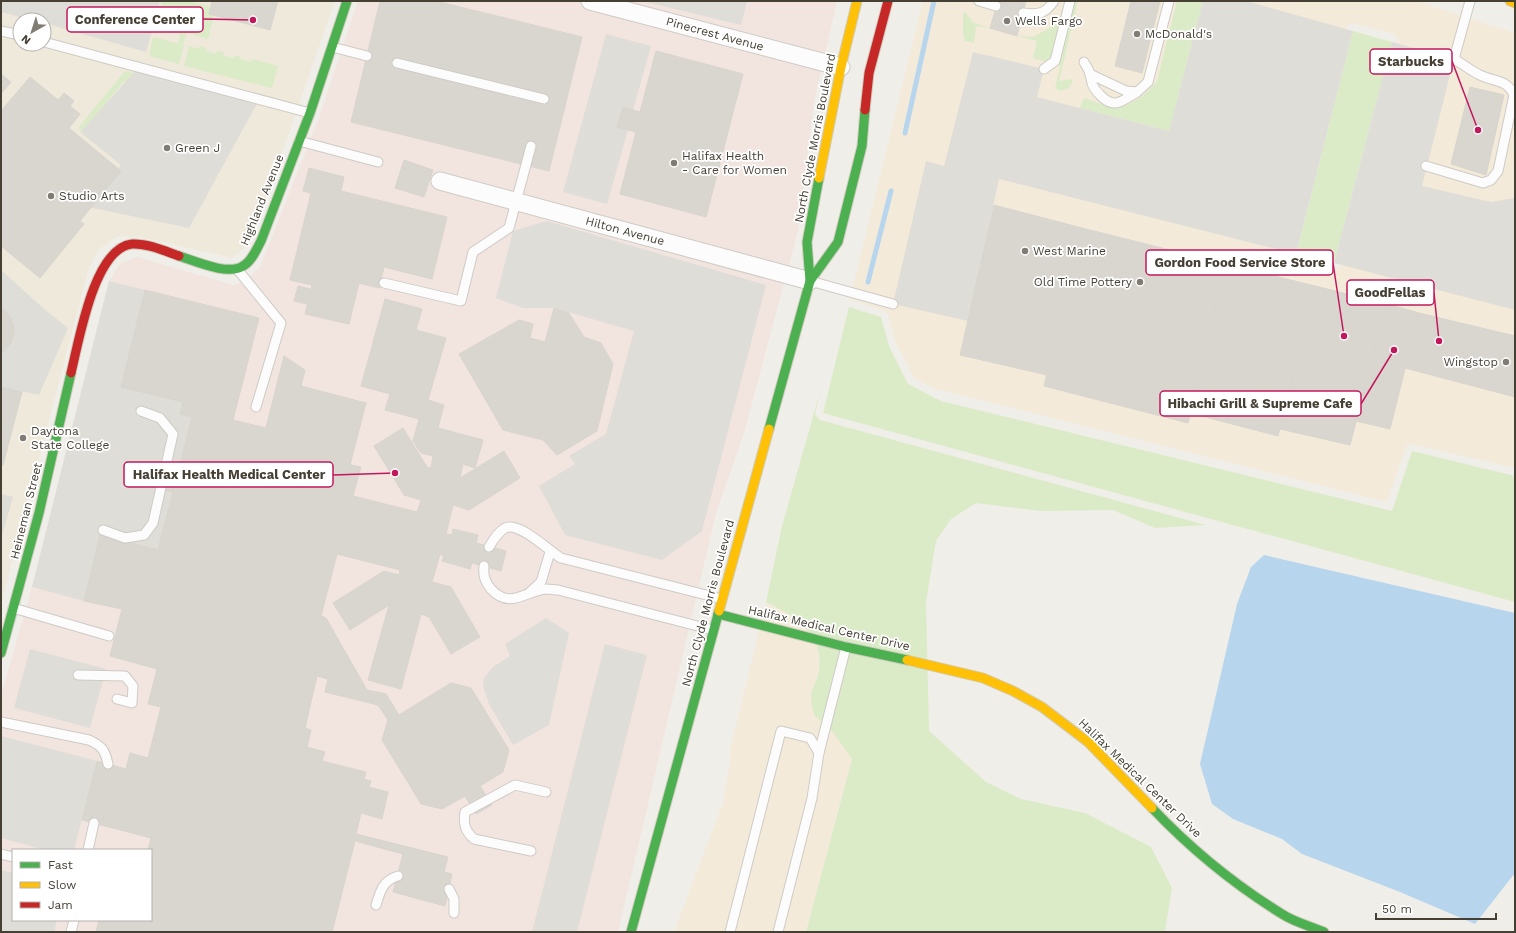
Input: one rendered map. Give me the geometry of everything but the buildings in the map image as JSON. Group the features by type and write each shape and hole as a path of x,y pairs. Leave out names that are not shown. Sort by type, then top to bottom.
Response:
{"street":[{"name":"Highland Avenue","path":"236,268 242,267 252,256 261,240 310,113 347,1"},
{"name":"Pinecrest Avenue","path":"590,1 841,67"},
{"name":"North Clyde Morris Boulevard","path":"631,932 810,281 807,242 841,67 857,1"},
{"name":"North Clyde Morris Boulevard","path":"810,281 838,242 862,146 869,73 888,1"},
{"path":"1510,1 1515,3"},
{"name":"Hilton Avenue","path":"440,181 810,281"},
{"name":"Heineman Street","path":"1,653 39,513 69,381 96,279 106,261 115,251 131,244 145,245 225,270 236,268"},
{"name":"Halifax Medical Center Drive","path":"718,614 846,647 924,663 983,678 1013,691 1042,707 1088,742 1174,831 1240,885 1283,915 1324,932"}],"lane":[{"path":"979,1 996,6"},
{"path":"1023,14 1038,15 1048,9 1054,1"},
{"path":"1044,68 1054,61 1070,1"},
{"path":"1084,62 1092,75 1092,83 1096,91 1106,101 1112,104 1119,102 1136,92 1148,82 1169,1"},
{"path":"1426,166 1483,184 1491,180 1498,171 1514,95 1507,85 1500,80 1481,76 1454,59 1470,1"},
{"path":"1,31 12,34"},
{"path":"52,44 122,61 310,113"},
{"path":"332,47 367,56"},
{"path":"397,62 544,99"},
{"path":"1092,75 1126,92 1136,92"},
{"path":"299,141 378,162"},
{"path":"384,283 460,301 473,252 510,228 531,146"},
{"path":"236,268 281,323 256,407"},
{"path":"810,281 893,304"},
{"path":"103,530 125,538 144,535 153,523 173,434 160,418 141,411"},
{"path":"489,547 496,535 506,527 514,526 523,530 550,552 561,558 722,599"},
{"path":"528,595 541,582 550,552"},
{"path":"484,566 483,574 486,583 502,598 512,599 545,589 558,590 713,630"},
{"path":"13,608 109,636"},
{"path":"778,932 812,798 819,753 846,647"},
{"path":"78,675 125,676 133,686 132,703 117,699"},
{"path":"1,722 89,740 99,744 106,752 108,764"},
{"path":"730,932 781,731 810,738 819,753"},
{"path":"531,851 474,839 468,834 463,823 465,812 515,785 546,792"},
{"path":"88,849 94,823"},
{"path":"1,854 12,857"},
{"path":"376,905 382,886 391,878 398,876"},
{"path":"449,889 454,899 454,913"},
{"path":"71,932 74,921"}],"shaded area":[{"name":"Daytona State College","path":"1,1 335,1 254,233 242,250 233,258 140,237 118,236 98,250 88,271 1,604"},
{"path":"1,1 160,1 146,52 52,25 52,12 12,12 12,15 1,12"},
{"path":"358,1 837,1 814,102 798,231 744,433 716,513 618,932 1,932 1,696 32,587 109,281 121,263 137,257 233,285 246,281 260,267 319,118"},
{"path":"642,1 747,1 741,25"},
{"path":"923,1 1416,1 1515,33 1515,468 1412,444 1407,445 1387,502 933,388 914,378 896,343 887,312 850,299","holes":["1353,23 1394,34 1399,41 1341,264 1333,271 1294,261 1289,255 1348,25"]},
{"path":"1203,1 1246,1 1353,31 1296,254 999,179 968,321 893,304 926,161 944,166 973,52 1044,69 1037,97 1169,131"},
{"path":"606,34 651,46 633,110 623,107 617,127 628,130 607,204 563,192"},
{"path":"1392,42 1454,59 1422,186 1491,202 1515,198 1515,310 1334,263"},
{"name":"Green J","path":"140,66 260,98 189,228 88,207 121,165 80,132"},
{"path":"547,221 766,285 702,531 662,560 565,535 539,486 575,464 569,456 606,434 634,331 554,308 523,308 496,298 513,231"},
{"path":"1,270 44,309 68,328 39,395 1,387"},
{"path":"109,281 145,290 121,386 183,402 180,414 192,417 158,550 100,536 84,601 32,587"},
{"path":"1,494 13,497 1,539"},
{"path":"766,602 791,614 811,633 818,649 819,670 811,696 814,715 832,731 852,759 806,932 674,932 723,803 730,761 730,751"},
{"path":"546,618 569,633 549,725 513,745 489,704 483,687 484,678 493,667 510,656 505,644"},
{"path":"605,644 647,655 577,932 532,932"},
{"path":"30,649 106,669 90,728 14,708"},
{"path":"1,736 97,761 74,849 41,849 1,838"},
{"path":"1,870 12,873 12,921 57,921 54,932 1,932"}],"green space":[{"path":"162,1 190,1 211,7 214,15 208,39 187,33 183,44 178,43 180,33 155,26"},
{"path":"1064,1 1078,1 1059,81 1071,79 1073,81 1069,88 1061,91 1055,89 1060,66 1033,58 1037,41 1017,36 1033,37 1059,23"},
{"path":"1177,1 1203,1 1169,131 1080,108 1084,98 1112,107 1125,105 1143,95 1153,86 1157,81"},
{"path":"965,12 974,23 990,28 976,26 974,43 965,41 963,34 963,14"},
{"path":"1353,31 1392,42 1334,263 1296,254"},
{"path":"153,37 184,45 179,64 149,56"},
{"path":"189,46 199,49 200,46 206,48 206,51 216,54 217,51 224,52 223,55 234,58 235,55 241,57 240,59 251,62 252,59 278,66 272,88 184,66"},
{"path":"125,71 142,75 136,89 124,81 83,131 78,128"},
{"path":"849,307 881,317 889,346 908,384 941,401 1392,511 1412,451 1515,476 1515,602 823,413"},
{"path":"820,392 815,414 820,420 1206,525 1155,528 1113,510 1041,511 976,503 951,519 936,541 926,602 929,731 986,782 1021,799 1085,813 1151,847 1172,888 1165,932 806,932 852,759 832,731 814,715 811,694 819,670 819,657 817,646 812,636 797,620 766,602 782,526"}],"water":[{"path":"1264,555 1515,613 1515,873 1475,924 1400,892 1302,854 1282,839 1233,819 1212,804 1200,764 1237,604 1251,567"}],"waterway":[{"path":"905,133 934,1"},
{"path":"868,282 891,191"}],"traffic: fast":[{"path":"179,256 211,267 220,269 237,269 246,264 254,255 261,241 310,113 347,1"},
{"path":"810,281 838,242 862,146 865,110"},
{"path":"769,429 810,281 807,242 819,178"},
{"path":"1,653 39,513 71,373"},
{"path":"631,932 719,611"},
{"path":"718,614 846,647 907,660"},
{"path":"1152,808 1197,851 1247,891 1287,917 1324,932"}],"traffic: slow":[{"path":"819,178 841,67 857,1"},
{"path":"1510,1 1515,3"},
{"path":"719,611 769,429"},
{"path":"907,660 983,678 1013,691 1042,707 1088,742 1152,808"}],"traffic: jam":[{"path":"865,110 869,73 888,1"},
{"path":"71,373 90,298 98,278 108,261 119,249 132,244 138,244 150,246 179,256"}],"place":[{"name":"Conference Center","path":"253,20"},
{"name":"Wells Fargo","path":"1007,21"},
{"name":"McDonald's","path":"1137,34"},
{"name":"Starbucks","path":"1478,130"},
{"name":"Green J","path":"167,148"},
{"name":"Halifax Health - Care for Women","path":"674,163"},
{"name":"Studio Arts","path":"51,196"},
{"name":"West Marine","path":"1025,251"},
{"name":"Old Time Pottery","path":"1140,282"},
{"name":"Gordon Food Service Store","path":"1344,336"},
{"name":"GoodFellas","path":"1439,341"},
{"name":"Hibachi Grill & Supreme Cafe","path":"1394,350"},
{"name":"Wingstop","path":"1506,362"},
{"name":"Daytona State College","path":"23,438"},
{"name":"Halifax Health Medical Center","path":"395,473"}]}
